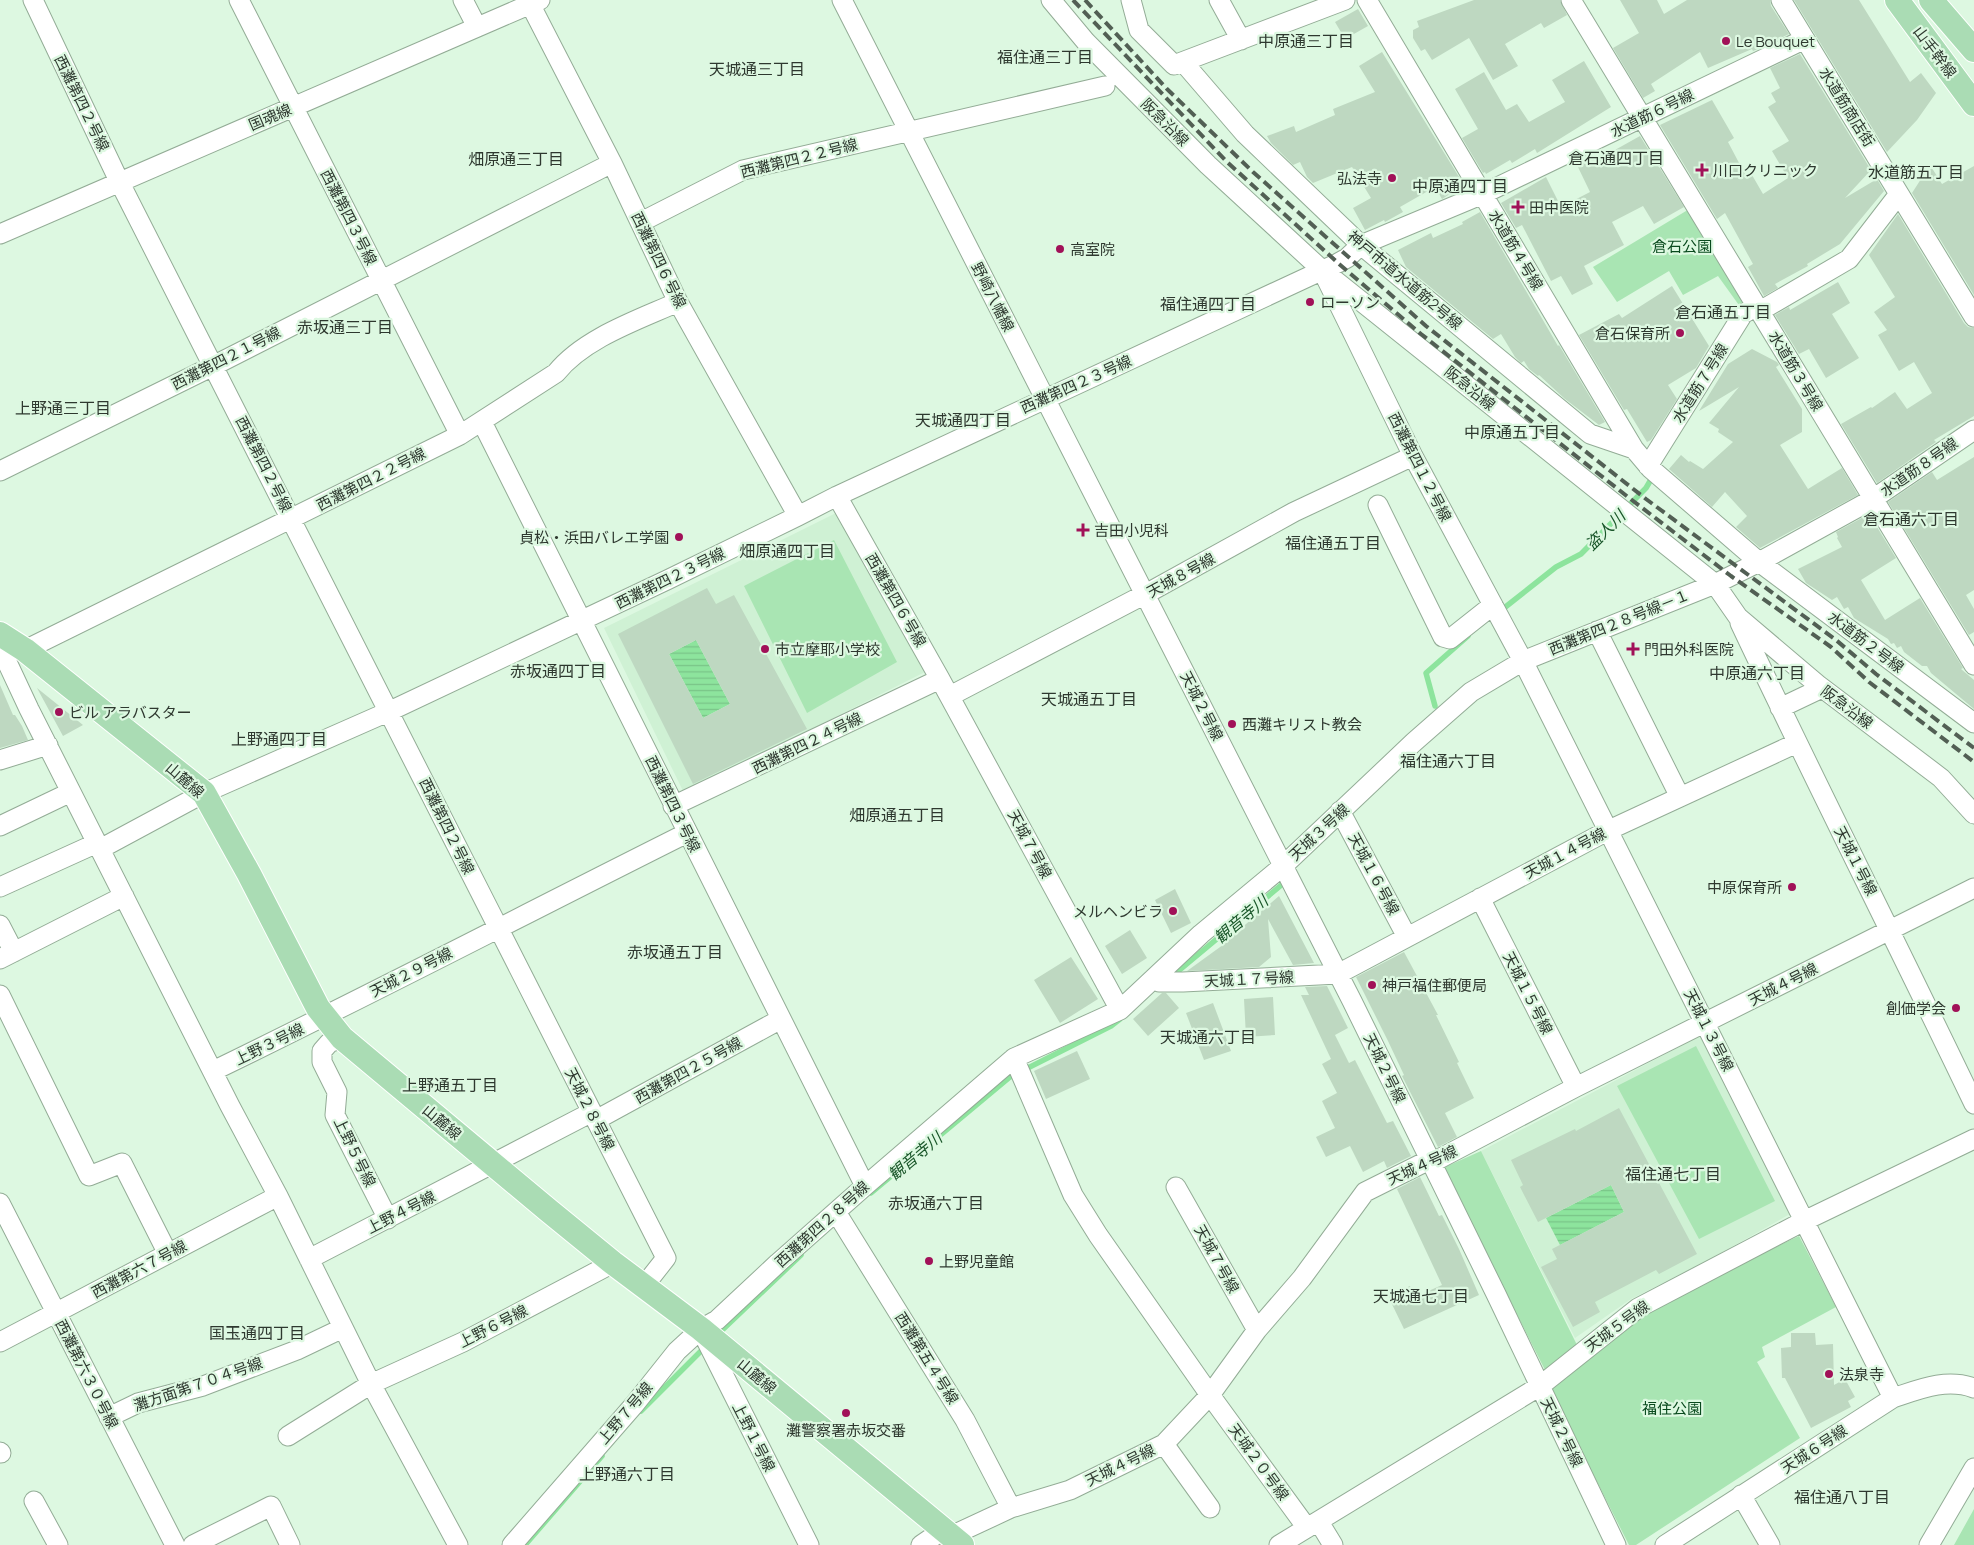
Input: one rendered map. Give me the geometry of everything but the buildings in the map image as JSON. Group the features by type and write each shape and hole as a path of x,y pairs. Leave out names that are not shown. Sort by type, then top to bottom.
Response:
{"main road":[{"name":"山手幹線","path":"1898,0 1974,104"},
{"name":"山手幹線","path":"1931,0 1974,50"},
{"name":"山麓線","path":"0,634 25,650 204,793 249,874 318,1008 342,1038 613,1263 644,1286 952,1537"}],"street":[{"name":"西灘第四２号線","path":"33,0 119,181 390,711 498,927"},
{"name":"西灘第四３号線","path":"239,0 460,435"},
{"path":"463,0 477,27"},
{"name":"野崎八幡線","path":"842,0 1145,594"},
{"name":"阪急沿線","path":"1051,0 1086,42 1201,158 1322,270 1714,584 1738,617 1822,688 1941,778 1974,814"},
{"path":"1131,0 1139,30 1174,65 1345,0"},
{"path":"1219,0 1241,40"},
{"name":"水道筋４号線","path":"1367,0 1634,449"},
{"name":"水道筋３号線","path":"1571,0 1974,665"},
{"name":"水道筋商店街","path":"1781,0 1974,317"},
{"name":"国魂線","path":"0,234 533,1"},
{"name":"西灘第四６号線","path":"533,1 678,302 798,516"},
{"name":"水道筋６号線","path":"1361,245 1483,194 1805,39"},
{"name":"神戸市道水道筋2号線","path":"1184,62 1244,134 1361,245 1590,434 1634,449"},
{"name":"西灘第四２２号線","path":"641,222 743,170 1105,86"},
{"name":"西灘第四２１号線","path":"0,471 213,366 612,162"},
{"name":"水道筋７号線","path":"1652,470 1743,314 1758,308 1849,259 1899,194"},
{"name":"西灘第四２３号線","path":"0,887 98,846 204,793 390,711 582,621 837,496 1347,258 1361,245"},
{"name":"西灘第四１２号線","path":"1322,270 1413,456 1523,661"},
{"name":"西灘第四２２号線","path":"25,650 460,435 556,373 565,362 607,334 678,302"},
{"name":"西灘第四３号線","path":"482,422 865,1186"},
{"name":"水道筋８号線","path":"1714,584 1759,562 1873,499 1974,430"},
{"path":"1634,449 1652,470 1759,562"},
{"name":"天城８号線","path":"950,696 1145,594 1294,512 1413,456"},
{"name":"西灘第四６号線","path":"837,496 940,679"},
{"path":"1378,505 1443,637 1450,640 1494,606"},
{"name":"水道筋２号線","path":"1759,562 1974,723"},
{"name":"西灘第四２８号線－１","path":"1523,661 1714,584"},
{"name":"天城２号線","path":"1145,594 1432,1163 1616,1545"},
{"name":"天城１号線","path":"1738,617 1780,708 1891,930 1974,1104"},
{"path":"1597,631 1680,797"},
{"path":"0,647 98,846 278,1196 371,1384 458,1545"},
{"name":"天城３号線","path":"1120,1010 1156,980 1201,934 1283,866 1414,742 1472,692 1523,661"},
{"name":"天城１３号線","path":"1523,661 1894,1398"},
{"name":"天城７号線","path":"940,679 1120,1010"},
{"name":"西灘第四２４号線","path":"673,806 940,679"},
{"path":"1780,708 1822,688"},
{"name":"天城１４号線","path":"1338,974 1609,830 1797,743"},
{"path":"0,760 48,746"},
{"path":"0,826 71,792"},
{"name":"天城１６号線","path":"1340,811 1408,937"},
{"path":"498,927 687,833"},
{"name":"天城４号線","path":"922,1545 952,1537 1011,1508 1070,1490 1164,1444 1210,1395 1257,1330 1302,1278 1365,1192 1423,1163 1432,1163 1576,1087 1974,888"},
{"path":"0,925 7,955 124,896"},
{"name":"天城１５号線","path":"1480,898 1576,1087"},
{"name":"天城２９号線","path":"325,1017 498,927"},
{"name":"天城２８号線","path":"498,927 666,1258 644,1286"},
{"name":"天城１７号線","path":"1156,980 1338,974"},
{"path":"0,995 89,1176 122,1163 168,1254"},
{"name":"西灘第四２８号線","path":"704,1336 718,1320 778,1263 837,1213 865,1186 1017,1066 1120,1010"},
{"name":"上野３号線","path":"213,1071 325,1017"},
{"name":"西灘第四２５号線","path":"493,1164 594,1116 781,1019"},
{"name":"上野５号線","path":"342,1038 329,1044 322,1050 322,1062 337,1092 335,1115 388,1219"},
{"name":"天城２０号線","path":"1017,1066 1073,1195 1098,1235 1210,1395 1313,1525 1332,1545"},
{"name":"天城５号線","path":"1279,1545 1540,1386 1638,1308 1804,1221 1974,1139"},
{"name":"上野４号線","path":"309,1259 493,1164"},
{"name":"天城７号線","path":"1176,1187 1257,1330"},
{"name":"西灘第六７号線","path":"0,1342 278,1196"},
{"name":"西灘第六３０号線","path":"0,1203 176,1545"},
{"name":"西灘第五４号線","path":"837,1213 965,1420 1011,1508"},
{"name":"上野６号線","path":"288,1436 371,1384 463,1342 613,1263"},
{"name":"灘方面第７０４号線","path":"109,1417 138,1403 203,1386 287,1354 343,1328"},
{"name":"上野７号線","path":"512,1545 634,1405 678,1351 704,1336"},
{"name":"上野１号線","path":"704,1336 809,1545"},
{"name":"天城６号線","path":"1665,1545 1894,1398 1930,1386 1961,1384 1974,1388"},
{"path":"1164,1444 1210,1508"},
{"path":"1929,1545 1974,1468"},
{"path":"1741,1495 1770,1545"},
{"path":"34,1501 58,1545"},
{"path":"192,1545 271,1506 290,1545"}],"shaded area":[{"name":"市立摩耶小学校","path":"838,512 927,671 684,793 604,628"},
{"path":"696,640 730,704 703,718 669,654"},
{"path":"1700,1036 1790,1214 1703,1263 1631,1299 1575,1338 1481,1151"},
{"path":"1611,1185 1624,1212 1560,1245 1546,1218"}],"green space":[{"name":"倉石公園","path":"1691,208 1746,298 1741,308 1718,276 1683,295 1669,271 1617,302 1593,267"},
{"path":"834,540 897,662 807,713 744,586"},
{"path":"1696,1046 1775,1201 1699,1239 1617,1086"},
{"path":"1481,1151 1577,1345 1545,1370 1443,1168"},
{"name":"福住公園","path":"1799,1236 1836,1307 1762,1347 1765,1357 1757,1362 1800,1438 1636,1545 1629,1545 1550,1389 1647,1307"},
{"path":"1974,1509 1974,1545 1954,1545"}],"waterway":[{"name":"盗人川","path":"1499,612 1556,567 1581,554 1646,488 1653,476"},
{"name":"盗人川","path":"1435,706 1426,673 1468,636"},
{"name":"観音寺川","path":"1170,978 1285,882"},
{"name":"観音寺川","path":"871,1193 1010,1077 1111,1026 1120,1019"},
{"name":"観音寺川","path":"717,1335 801,1255"},
{"name":"観音寺川","path":"641,1411 705,1347"},
{"name":"観音寺川","path":"525,1545 602,1456"}],"railway":[{"path":"1073,0 1226,161 1338,263 1421,334 1731,576 1831,647 1869,682 1974,762"},
{"path":"1085,0 1167,89 1253,172 1426,326 1646,499 1836,640 1876,674 1974,748"}],"place":[{"name":"Le Bouquet","path":"1726,41"},
{"name":"川口クリニック","path":"1702,170"},
{"name":"弘法寺","path":"1392,178"},
{"name":"田中医院","path":"1518,207"},
{"name":"高室院","path":"1060,249"},
{"name":"ローソン","path":"1310,302"},
{"name":"倉石保育所","path":"1680,333"},
{"name":"吉田小児科","path":"1083,530"},
{"name":"貞松・浜田バレエ学園","path":"679,537"},
{"name":"市立摩耶小学校","path":"765,649"},
{"name":"門田外科医院","path":"1633,649"},
{"name":"ビル アラバスター","path":"59,712"},
{"name":"西灘キリスト教会","path":"1232,724"},
{"name":"中原保育所","path":"1792,887"},
{"name":"メルヘンビラ","path":"1173,911"},
{"name":"神戸福住郵便局","path":"1372,985"},
{"name":"創価学会","path":"1956,1008"},
{"name":"上野児童館","path":"929,1261"},
{"name":"法泉寺","path":"1829,1374"},
{"name":"灘警察署赤坂交番","path":"846,1413"}],"district":[{"name":"中原通三丁目","path":"1306,41"},
{"name":"福住通三丁目","path":"1045,57"},
{"name":"天城通三丁目","path":"757,69"},
{"name":"倉石通四丁目","path":"1616,158"},
{"name":"畑原通三丁目","path":"516,159"},
{"name":"水道筋五丁目","path":"1916,172"},
{"name":"中原通四丁目","path":"1460,186"},
{"name":"福住通四丁目","path":"1208,304"},
{"name":"倉石通五丁目","path":"1723,312"},
{"name":"赤坂通三丁目","path":"345,327"},
{"name":"上野通三丁目","path":"63,408"},
{"name":"天城通四丁目","path":"963,420"},
{"name":"中原通五丁目","path":"1512,432"},
{"name":"倉石通六丁目","path":"1911,519"},
{"name":"福住通五丁目","path":"1333,543"},
{"name":"畑原通四丁目","path":"787,551"},
{"name":"赤坂通四丁目","path":"558,671"},
{"name":"中原通六丁目","path":"1757,673"},
{"name":"天城通五丁目","path":"1089,699"},
{"name":"上野通四丁目","path":"279,739"},
{"name":"福住通六丁目","path":"1448,761"},
{"name":"畑原通五丁目","path":"897,815"},
{"name":"赤坂通五丁目","path":"675,952"},
{"name":"天城通六丁目","path":"1208,1037"},
{"name":"上野通五丁目","path":"450,1085"},
{"name":"福住通七丁目","path":"1673,1174"},
{"name":"赤坂通六丁目","path":"936,1203"},
{"name":"天城通七丁目","path":"1421,1296"},
{"name":"国玉通四丁目","path":"257,1333"},
{"name":"上野通六丁目","path":"627,1474"},
{"name":"福住通八丁目","path":"1842,1497"}]}
